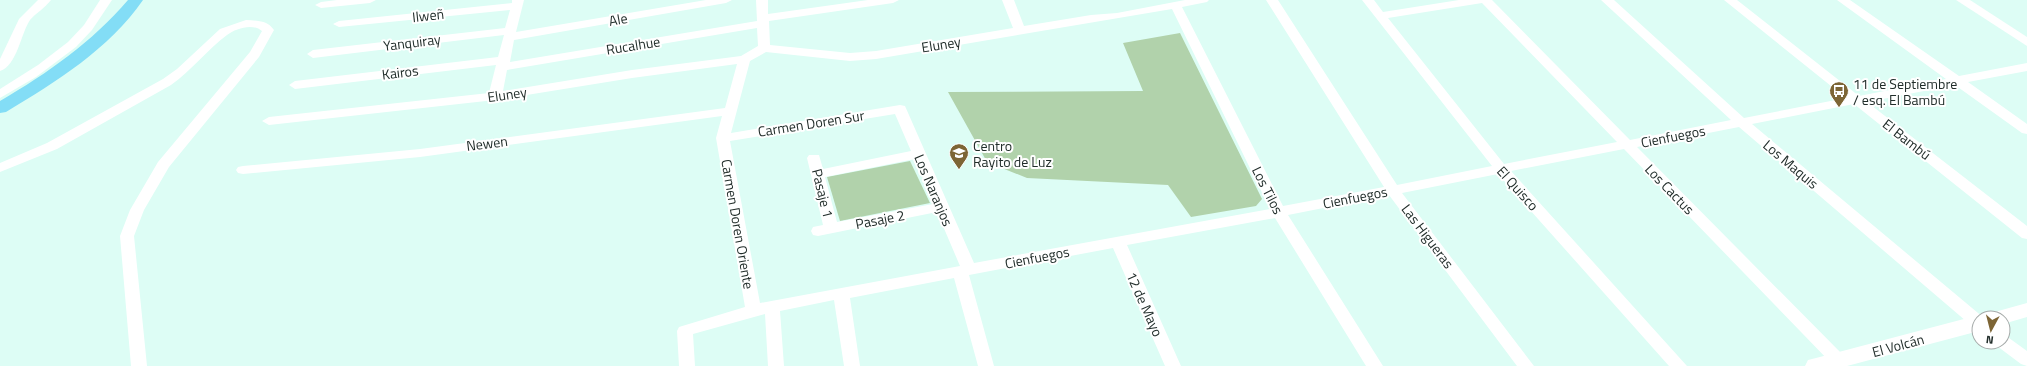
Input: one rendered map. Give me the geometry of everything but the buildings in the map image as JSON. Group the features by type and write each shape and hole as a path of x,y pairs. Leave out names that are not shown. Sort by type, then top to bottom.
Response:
{"street":[{"path":"0,67 7,60 25,19 45,0"},
{"path":"0,94 25,79 68,48 82,35 106,0"},
{"path":"321,5 370,0"},
{"name":"Ale","path":"510,34 726,0"},
{"path":"723,138 744,59 764,48 762,0"},
{"name":"Rucalhue","path":"504,63 893,0"},
{"path":"1008,0 1020,31"},
{"name":"Eluney","path":"764,48 806,51 850,58 1091,18 1117,16 1203,0"},
{"name":"Las Higueras","path":"1272,0 1393,190 1526,366"},
{"name":"El Quisco","path":"1368,0 1501,169 1680,366"},
{"path":"1380,16 1480,0"},
{"name":"Los Cactus","path":"1486,0 1838,360"},
{"name":"Los Maquis","path":"1607,0 1741,122 1971,316"},
{"name":"El Bambú","path":"1730,0 2027,234"},
{"path":"1843,0 1955,81 2027,130"},
{"path":"1962,0 2027,42"},
{"path":"495,96 517,3"},
{"name":"Ilweñ","path":"339,24 517,3"},
{"name":"Los Tilos","path":"1176,6 1279,212 1375,366"},
{"path":"0,168 52,146 167,82 180,72 224,31 246,23 262,25 268,30 256,54 203,115 163,165 137,210 127,236 139,366"},
{"name":"Yanquiray","path":"313,54 510,34"},
{"name":"Eluney","path":"269,120 495,96 632,74 744,59"},
{"name":"Kairos","path":"295,85 504,63"},
{"name":"Cienfuegos","path":"686,366 685,331 753,310 1279,212 2027,67"},
{"name":"Carmen Doren Sur","path":"723,138 900,109"},
{"name":"Los Naranjos","path":"900,109 942,207 964,271 986,366"},
{"name":"Newen","path":"243,170 420,153 485,142 549,136 731,111"},
{"name":"Carmen Doren Oriente","path":"723,138 753,310"},
{"path":"818,174 919,154"},
{"name":"Pasaje 1","path":"814,158 818,174 825,230"},
{"name":"Pasaje 2","path":"825,230 942,207"},
{"name":"12 de Mayo","path":"1118,242 1173,366"},
{"path":"841,293 852,366"},
{"path":"772,306 776,366"},
{"path":"2011,314 2027,310"},
{"name":"El Volcán","path":"1816,366 1971,325"},
{"path":"2011,348 2027,360"}],"green space":[{"path":"1180,33 1262,199 1256,206 1191,217 1168,185 1027,178 987,162 948,92 1143,91 1123,43"},
{"path":"910,161 930,203 840,221 827,177"}],"waterway":[{"path":"0,108 38,85 90,48 136,0"}],"place":[{"name":"11 de Septiembre / esq. El Bambú","path":"1839,108"},
{"name":"Centro Rayito de Luz","path":"959,170"}]}
